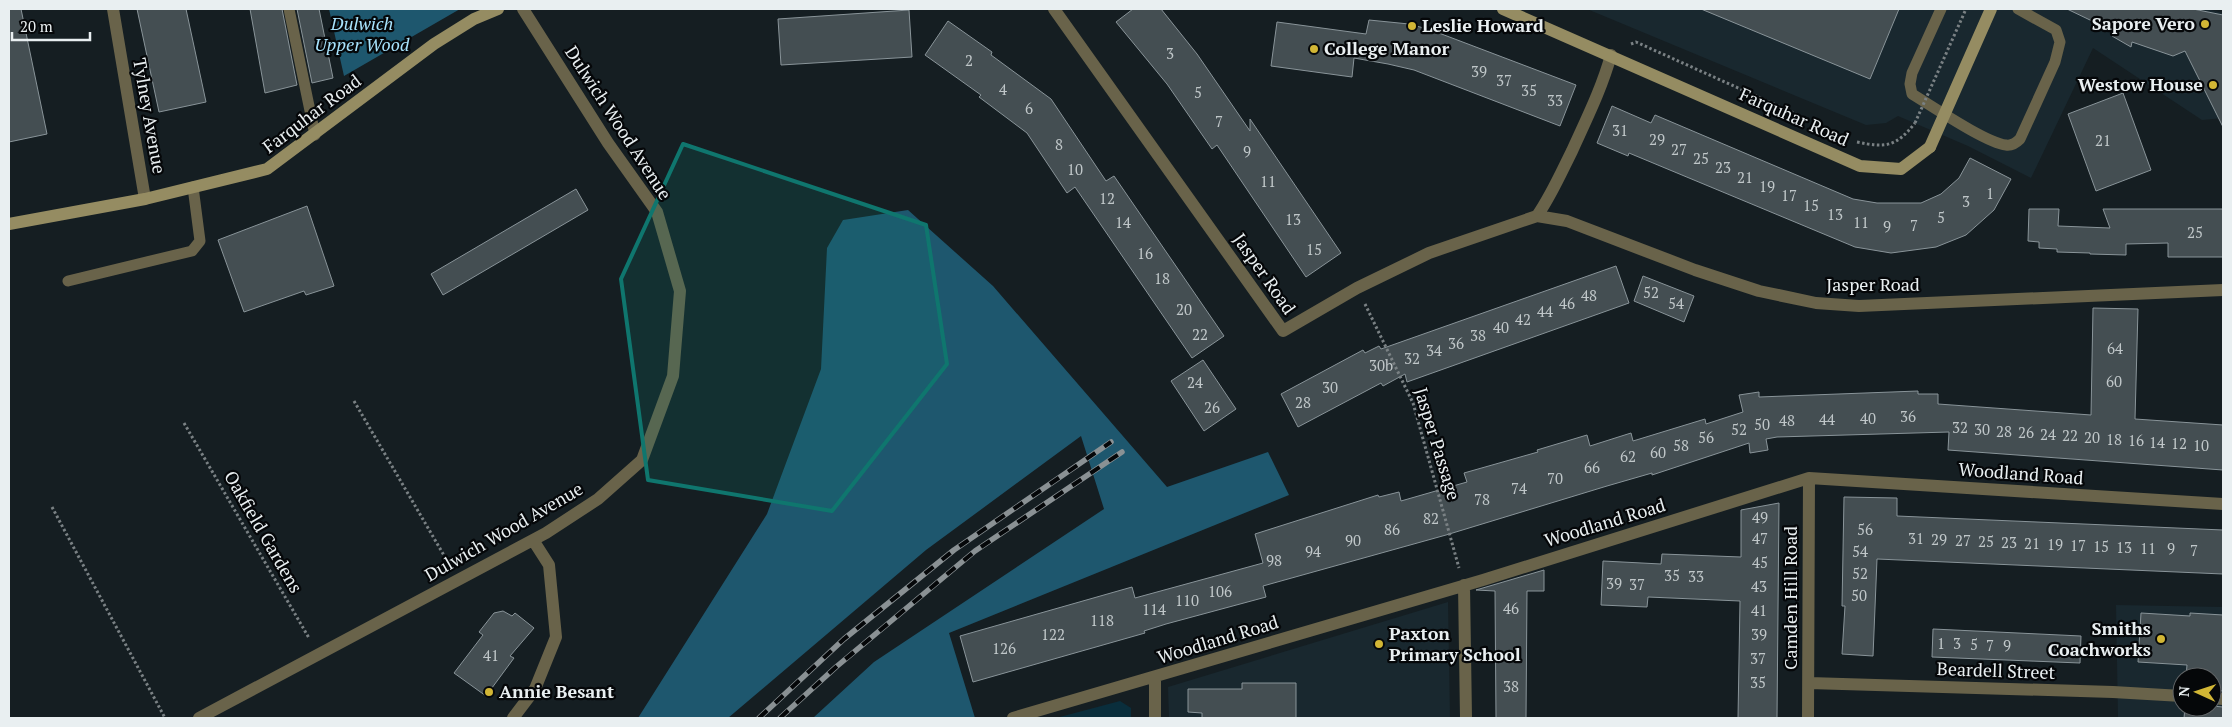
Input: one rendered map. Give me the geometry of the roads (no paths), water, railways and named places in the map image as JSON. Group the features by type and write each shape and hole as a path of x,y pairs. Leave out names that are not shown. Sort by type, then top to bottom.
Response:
{"street":[{"name":"Tylney Avenue","path":"113,9 145,199"},
{"name":"Farquhar Road","path":"9,224 145,199 267,169 315,135 434,44 474,19 498,9"},
{"name":"Dulwich Wood Avenue","path":"199,718 533,540 598,499 642,460 673,376 680,291 657,212 608,143 523,9"},
{"name":"Jasper Road","path":"1054,9 1284,331 1357,288 1429,253 1537,216 1567,220 1695,270 1759,291 1816,303 1859,306 2223,290"},
{"name":"Farquhar Road","path":"1503,9 1860,166 1902,169 1930,147 1991,9"},
{"path":"1537,216 1548,200 1584,125 1606,73 1611,55"},
{"name":"Woodland Road","path":"1013,718 1464,585 1808,478 2223,504"},
{"name":"Camden Hill Road","path":"1808,478 1808,718"},
{"path":"513,718 535,689 556,637 549,565 533,540"},
{"path":"1464,585 1466,718"},
{"path":"1155,677 1155,718"},
{"name":"Beardell Street","path":"1809,683 2172,695"}],"lane":[{"path":"289,9 315,135"},
{"path":"1941,9 1912,73 1910,84 1912,94 1979,134 2006,145 2014,144 2020,139 2055,62 2060,42 2056,30 2018,9"},
{"path":"68,281 192,251 200,240 193,187"}],"railway":[{"path":"759,718 844,639 954,550 1111,442"},
{"path":"780,718 836,667 975,551 1122,452"}],"place":[{"name":"Sapore Vero","path":"2205,24"},
{"name":"Leslie Howard","path":"1412,26"},
{"name":"College Manor","path":"1314,49"},
{"name":"Westow House","path":"2213,85"},
{"name":"Smiths Coachworks","path":"2161,639"},
{"name":"Paxton Primary School","path":"1379,644"},
{"name":"Annie Besant","path":"489,692"}],"park label":[{"name":"Dulwich Upper Wood","path":"362,34"}]}
